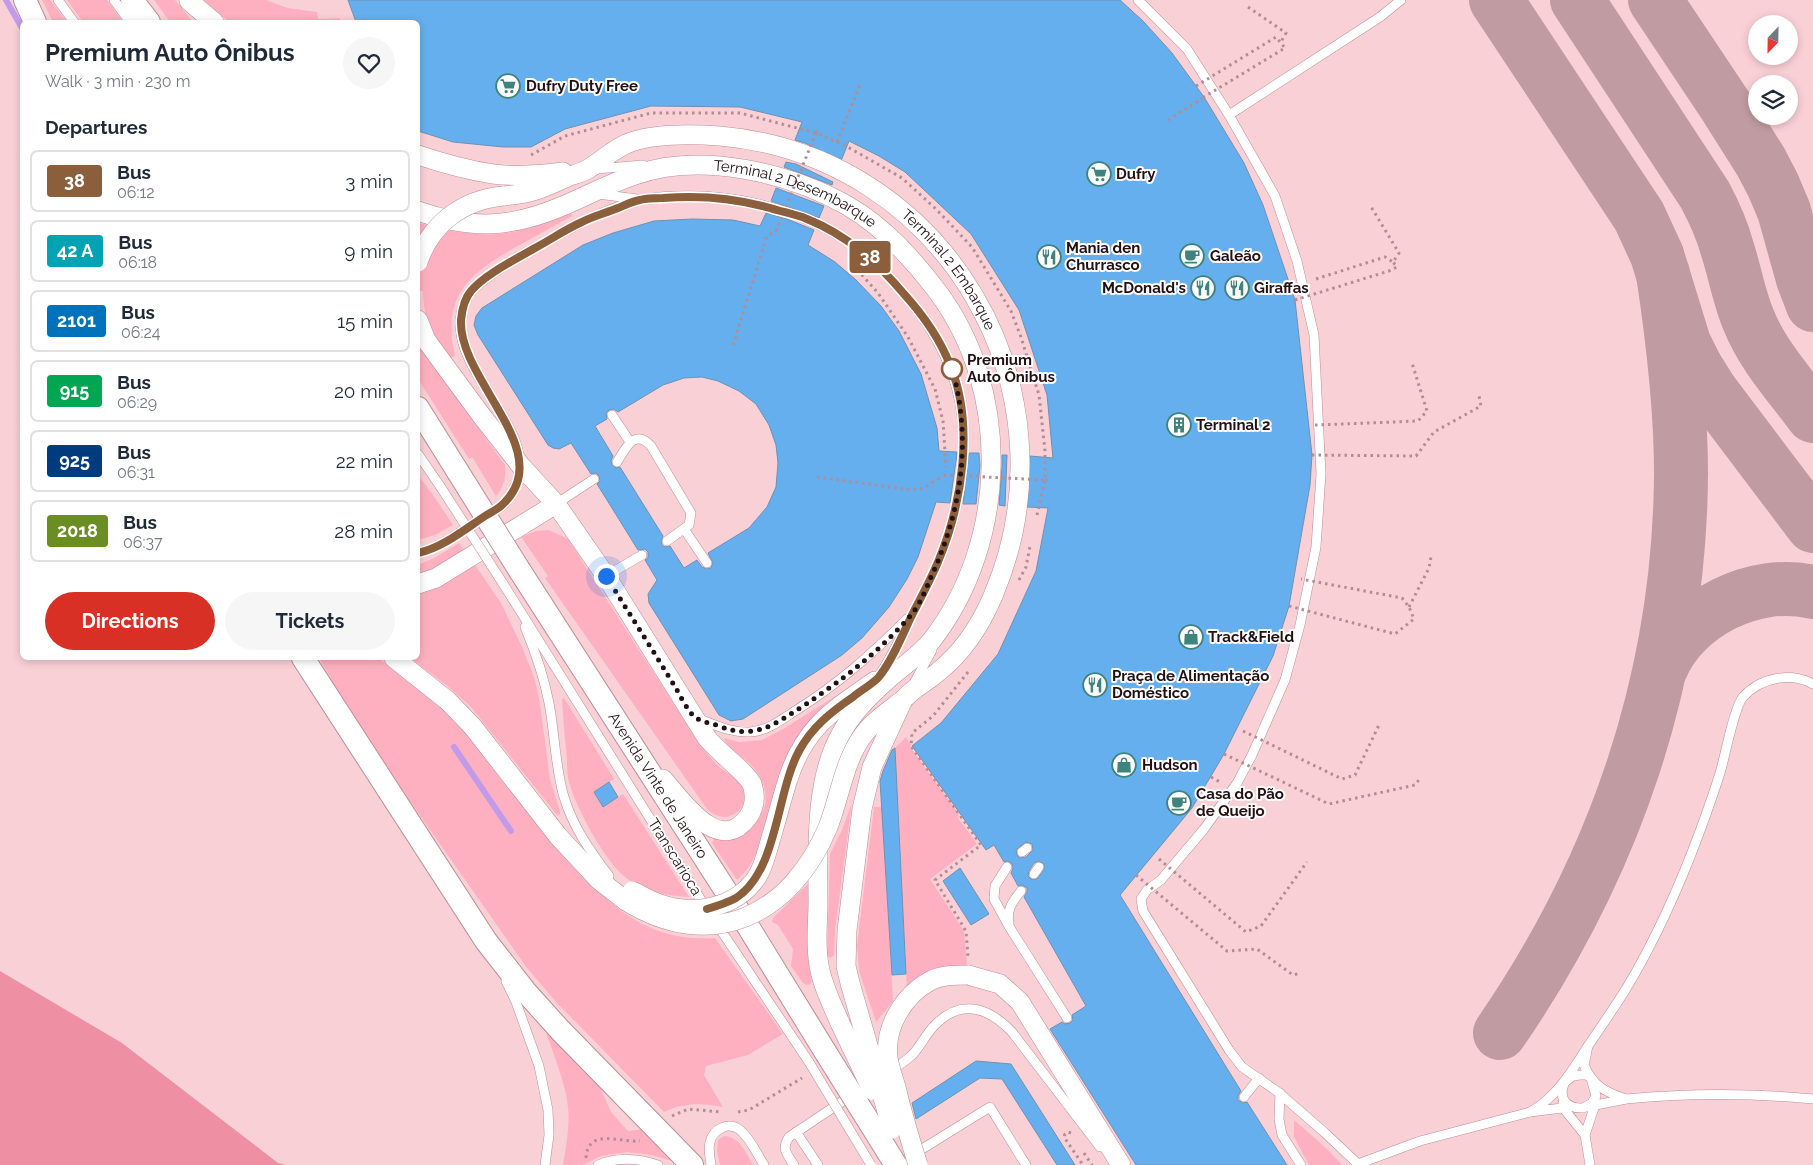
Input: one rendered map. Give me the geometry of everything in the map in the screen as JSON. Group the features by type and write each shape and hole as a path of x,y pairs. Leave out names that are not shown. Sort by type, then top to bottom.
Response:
{"street":[{"path":"25,0 34,20"},
{"path":"132,0 147,20"},
{"path":"188,1 204,20"},
{"path":"188,1 212,20"},
{"name":"Terminal 2 Embarque","path":"420,256 422,249 441,222 463,208 487,198 532,192 586,170 607,155 629,143 649,138 675,136 735,138 759,142 807,155 837,168 897,206 952,262 989,322 1001,351 1011,387 1018,428 1021,479 1018,510 998,583 970,638 937,674 868,728 860,738 853,752 827,828 814,854 794,882 764,908 735,921 702,926 687,925 657,918 629,896"},
{"path":"420,156 461,168 494,174 531,175 586,170"},
{"name":"Terminal 2 Desembarque","path":"420,212 452,221 490,224 536,216 633,175 662,168 691,165 725,167 755,172 817,191 849,207 884,232 909,255 947,304 963,332 974,357 991,439 991,485 986,518 977,552 963,587 932,640 917,656 906,664"},
{"path":"420,325 426,340 521,466 556,504 606,576 712,746 745,774 751,782 755,798 753,806 744,821 730,829 721,830 711,828 699,821 628,738"},
{"name":"Avenida Vinte de Janeiro","path":"420,411 520,571 733,902 817,1058 896,1165"},
{"path":"420,583 436,578 556,504"},
{"path":"304,660 486,941 525,991 560,1030 692,1165"},
{"path":"397,660 448,701 473,727 558,836 599,880 629,896 691,910 715,906 737,897 757,877 765,859 788,779 797,755 812,732 828,715 877,679 906,664"},
{"path":"906,664 883,683 843,730 832,752 824,777 821,796 818,870 818,954 821,977 840,1023 892,1129 913,1165"},
{"path":"892,1129 850,983 845,949 866,788 875,761 907,696"},
{"path":"558,836 592,865 609,876 629,896"},
{"path":"918,1165 888,1058 889,1038 900,1009 908,998 931,981 954,975 984,978 1000,984 1020,1002 1121,1165"}],"lane":[{"path":"58,0 73,20"},
{"path":"114,0 129,20"},
{"path":"1138,0 1187,49 1229,115 1275,196 1297,261 1314,335 1321,474 1316,547 1300,625 1285,680 1252,755 1237,783 1204,829 1161,880 1147,890 1141,899 1143,911 1150,925 1242,1068 1280,1093 1358,1165 1420,1141 1530,1112 1566,1105 1580,1109 1586,1108 1596,1100 1676,1094 1731,1094 1813,1099"},
{"path":"1229,115 1380,17 1401,0"},
{"path":"586,170 698,160 757,167 797,178 843,200 886,229 912,252 951,302 976,353 985,380 992,412 995,435 996,477 993,505 988,532 977,568 966,594 907,696"},
{"path":"593,193 640,200 709,196 750,202 805,218 843,238 867,255 885,272 917,309 940,344 952,368 959,392 963,420 963,450 956,508 939,560 892,656 877,679"},
{"path":"420,553 441,544 504,504 518,481 521,466 514,437 484,388 466,352 461,332 461,316 465,301 471,291 482,281 519,257 583,221 640,200"},
{"path":"612,415 630,442"},
{"path":"617,462 630,442 636,439 647,441 652,446 691,513 691,519 684,528 666,541"},
{"name":"Transcarioca","path":"420,457 513,599 710,914 817,1058 871,1165"},
{"path":"556,504 594,479"},
{"path":"684,528 707,562"},
{"path":"606,576 642,555"},
{"name":"Transcarioca","path":"513,599 528,633 549,702 558,772 564,796 586,846 609,876"},
{"path":"694,717 721,728 739,732 752,732 773,725 827,691 874,652 913,612"},
{"path":"1586,1135 1566,1105 1562,1091 1565,1082 1626,988 1655,934 1680,881 1720,774 1742,698 1757,686 1777,678 1796,678 1813,684"},
{"path":"1007,868 995,886 994,899 1010,928 1067,1018"},
{"path":"1010,928 1009,912 1021,891"},
{"path":"486,941 516,1002 539,1066 548,1110 549,1134 545,1165"},
{"path":"794,1165 785,1151 784,1144 789,1137 904,1062 913,1055 935,1025 946,1016 965,1008 996,1016 1004,1023 1114,1165"},
{"path":"1588,1046 1584,1065 1591,1078 1596,1100 1586,1135 1590,1165"},
{"path":"1530,1112 1540,1106 1573,1076 1580,1075 1586,1075 1604,1090 1626,1099"},
{"path":"1244,1097 1259,1078"},
{"path":"1280,1093 1279,1119 1282,1135 1301,1165"},
{"path":"896,1165 990,1107 1026,1165"},
{"path":"711,1165 710,1140 714,1134 727,1125 734,1126 741,1131 764,1165"},
{"path":"796,1132 818,1165"},
{"path":"598,1165 631,1160 646,1161 658,1165"}],"path":[{"path":"1248,7 1286,33 1281,42"},
{"path":"1168,120 1285,48 1276,37 1196,86"},
{"path":"837,142 861,82"},
{"path":"733,345 767,236 776,231 819,127"},
{"path":"1370,204 1399,253 1393,262"},
{"path":"1295,300 1398,267 1385,257 1313,280"},
{"path":"849,262 868,281 902,329 922,361 935,389 943,421 946,475"},
{"path":"1315,425 1418,421 1427,411 1412,363"},
{"path":"1312,455 1416,456 1434,432 1481,406 1479,396"},
{"path":"817,477 912,490 923,488 946,475 1052,480"},
{"path":"1035,522 1045,480"},
{"path":"1017,585 1026,567 1031,539"},
{"path":"1409,607 1429,568 1431,557"},
{"path":"1289,606 1394,634 1414,619 1409,607 1402,598 1301,579"},
{"path":"969,965 966,931 935,880 981,845 911,746 912,733 933,716 970,671"},
{"path":"1243,731 1342,779 1355,775 1379,725"},
{"path":"1224,754 1329,804 1415,786 1422,777"},
{"path":"1211,777 1220,782 1215,788"},
{"path":"1165,852 1159,859 1246,932 1261,926 1307,862"},
{"path":"1136,875 1226,951 1257,949 1293,975 1301,973"},
{"path":"732,1113 750,1110 803,1078"},
{"path":"588,1165 586,1160 588,1147 598,1139 643,1140 649,1138 672,1117 688,1110 699,1109 727,1113"},
{"path":"1076,1141 1071,1133 1065,1134 1064,1137 1083,1165"},
{"path":"1082,1149 1092,1165"}],"shaded area":[{"path":"42,0 50,0 65,20 52,20"},
{"path":"67,0 107,0 122,20 82,20"},
{"path":"154,0 175,0 191,20 169,20"},
{"path":"204,0 266,0 288,8 317,12 318,19 340,18 340,20 227,20"},
{"path":"571,213 572,216 484,267 462,290 455,303 452,318 455,356 450,358 430,327 425,311 423,291 420,291 420,223 467,233 497,234 526,229"},
{"path":"420,345 505,465 504,482 496,496 472,457 469,459 420,382"},
{"path":"420,478 453,525 435,535 420,539"},
{"path":"549,530 568,539 696,739 722,769 740,783 744,790 745,798 743,805 732,815 724,817 716,815 707,809 545,578 548,576 521,537 536,531"},
{"path":"459,543 464,551 420,574 420,564"},
{"path":"475,565 501,603 523,649 535,680 550,780 560,814 557,815 471,707 413,660 420,660 420,591"},
{"path":"320,660 381,660 453,717 572,863 616,907 632,918 665,933 690,938 715,938 783,1034 748,1055 706,1066 704,1075 723,1107 693,1104 679,1106 664,1112 557,1003 527,968 411,803 335,687"},
{"path":"858,682 774,794 756,854 749,867 737,880 712,843 715,837 745,832 754,824 763,811 765,796 762,781 754,768 731,749 724,738 739,742 762,740"},
{"path":"564,698 614,779 594,792 602,806 623,794 689,897 656,892 639,886 625,877 608,859 578,805 568,779 563,722 562,699"},
{"path":"906,737 911,745 910,747 959,814 958,818 977,844 930,879 964,931 967,965 945,968 907,990 895,748"},
{"path":"852,803 835,930 834,955 830,958 827,955 830,854 842,830"},
{"path":"874,807 882,807 893,1001 876,1022 859,971 857,945"},
{"path":"810,882 808,955 812,981 811,984 807,985 803,983 791,966 793,949 778,925 772,922 773,918"},
{"path":"0,971 122,1043 278,1163 286,1165 0,1165"},
{"path":"545,1029 600,1087 611,1112 628,1131 643,1129 672,1161 652,1155 627,1152 601,1156 583,1165 563,1165 568,1129 568,1107 562,1077"},
{"path":"1294,1120 1342,1165 1309,1165 1294,1137"},
{"path":"724,1136 738,1142 753,1165 720,1165 717,1151 718,1140"}],"building":[{"name":"Terminal 2","path":"348,0 1120,0 1143,21 1172,53 1204,97 1244,163 1263,205 1295,300 1312,455 1310,485 1289,606 1273,656 1224,754 1192,808 1120,895 1241,1091 1238,1100 1243,1103 1247,1102 1287,1165 1136,1165 1050,1029 1062,1022 1065,1024 1070,1023 1073,1020 1072,1015 1086,1006 1024,897 1027,888 1022,885 1018,886 1011,873 1012,864 1008,861 1004,862 994,845 986,850 912,746 941,723 998,654 1036,571 1048,508 1027,507 1030,456 1053,458 1047,395 1019,310 971,234 905,172 879,156 849,141 841,161 795,140 802,122 740,107 651,106 565,129 531,147 503,147 453,142 420,132 420,20 355,20","holes":["1026,842 1032,844 1033,850 1026,857 1020,858 1017,855 1016,850","1039,861 1044,864 1044,870 1037,879 1031,879 1028,876 1034,863"]},
{"path":"786,162 796,164 833,182 832,185 784,167"},
{"path":"776,188 824,206 819,218 771,201"},
{"path":"766,213 814,230 808,245 835,262 856,280 881,306 899,331 921,374 937,428 939,451 957,452 957,454 950,503 936,502 918,557 907,579 889,607 862,638 842,655 743,719 731,721 719,715 649,603 648,594 657,580 645,560 648,558 648,552 645,549 638,550 597,484 600,481 599,476 596,473 591,474 571,443 559,449 548,445 478,335 474,325 476,316 482,308 583,245 613,233 654,221 692,219 733,220 760,226","holes":["702,377 718,381 739,391 756,404 769,425 776,445 778,463 776,487 767,507 749,528 708,553 713,563 711,568 702,567 697,560 684,568 670,546 665,547 662,545 663,536 620,467 616,468 612,465 613,456 595,426 607,419 606,413 609,410 614,409 618,412 663,385 684,378"]},
{"path":"969,453 979,453 980,466 976,504 963,504"},
{"path":"1002,455 1007,455 1005,506 999,505"},
{"path":"895,748 906,974 892,975 880,781 892,750"},
{"path":"609,782 618,797 603,807 594,792"},
{"path":"960,868 989,914 971,925 943,881"},
{"path":"976,1061 1011,1064 1075,1165 1057,1165 1002,1079 980,1078 916,1119 912,1103"}],"waterway":[{"path":"6,0 20,24"},
{"path":"454,747 511,831"}],"taxiway":[{"path":"1496,0 1639,216 1657,255 1684,343 1696,367 1711,391 1813,526"},
{"path":"1577,0 1705,195 1723,234 1742,303 1755,334 1770,359 1813,416"},
{"path":"1655,0 1725,105 1761,162 1773,185 1784,211 1803,279 1813,305"},
{"path":"1500,1033 1541,969 1577,904 1608,836 1633,767 1654,696 1668,623 1678,549 1681,473 1676,373 1663,274"},
{"path":"1661,668 1672,648 1686,631 1704,616 1724,604 1745,595 1768,590 1791,589 1813,592"}],"bus line":[{"name":"38","path":"420,553 441,544 504,504 520,475 521,466 514,437 484,388 466,352 461,332 461,316 465,301 471,291 482,281 519,257 583,221 640,200 709,196 750,202 805,218 843,238 867,255 885,272 917,309 940,344 952,368 959,392 963,420 963,450 956,508 949,532 926,588 892,656 877,679 822,720 797,755 792,765 765,859 757,877 737,897 707,909"}],"place":[{"name":"Dufry Duty Free","path":"508,86"},
{"name":"Dufry","path":"1099,174"},
{"name":"Galeão","path":"1192,256"},
{"name":"Mania den Churrasco","path":"1049,257"},
{"name":"McDonald's","path":"1203,288"},
{"name":"Giraffas","path":"1237,288"},
{"name":"Premium Auto Ônibus","path":"952,369"},
{"name":"Terminal 2","path":"1179,425"},
{"name":"Track&Field","path":"1191,637"},
{"name":"Praça de Alimentação Doméstico","path":"1095,685"},
{"name":"Hudson","path":"1124,765"},
{"name":"Casa do Pão de Queijo","path":"1179,803"}],"route":[{"path":"606,576 694,717 721,728 739,732 752,732 773,725 827,691 874,652 913,612 926,588 949,532 956,508 960,482 963,420 959,392 952,369"}]}
